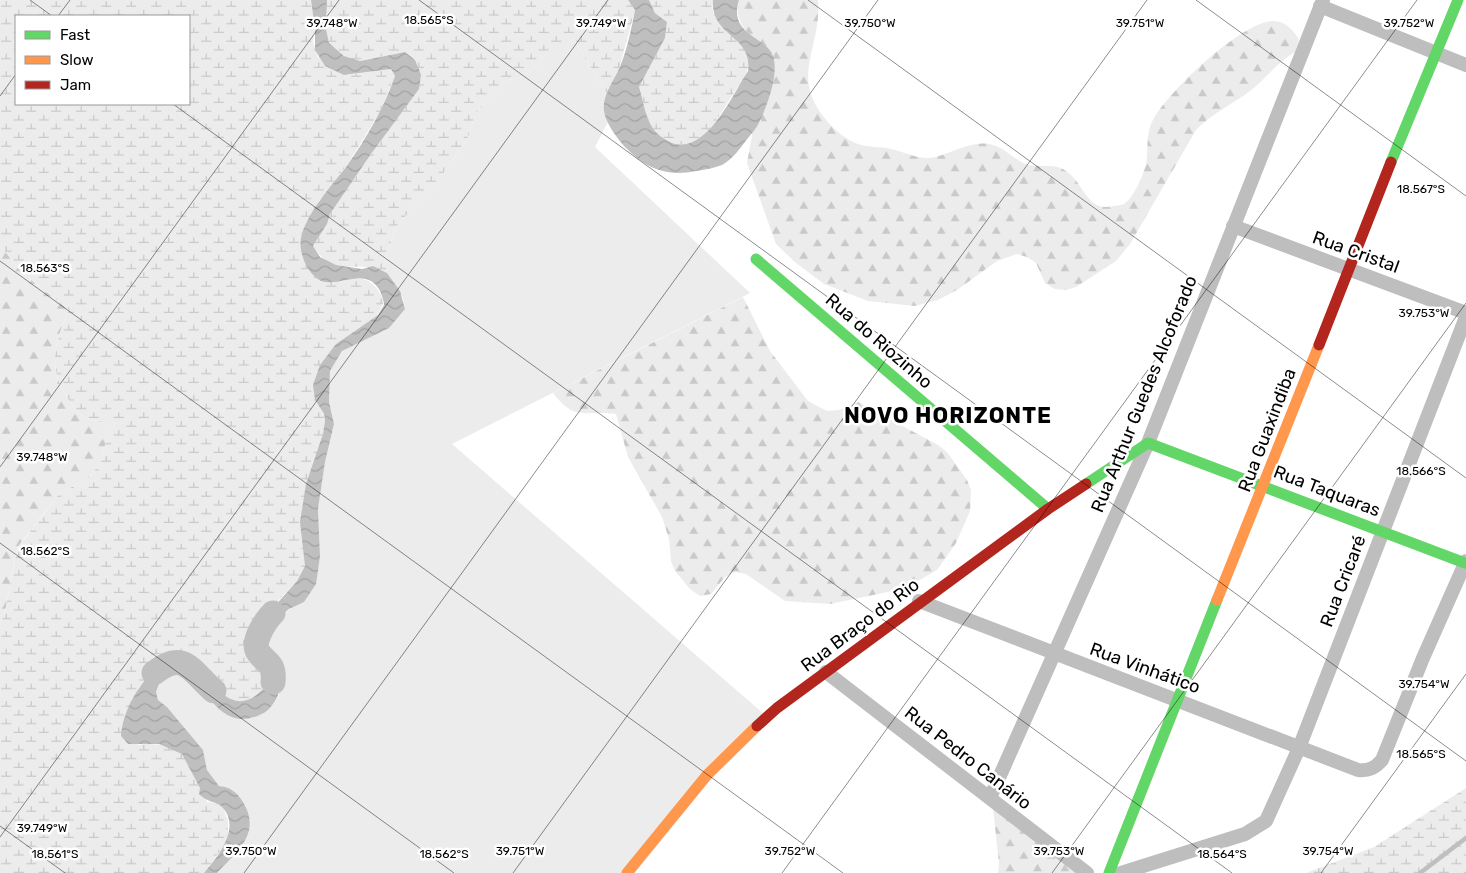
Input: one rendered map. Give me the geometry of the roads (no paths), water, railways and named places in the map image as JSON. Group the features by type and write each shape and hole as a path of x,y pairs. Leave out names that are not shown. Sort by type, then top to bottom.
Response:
{"street":[{"name":"Rua Guaxindiba","path":"1109,873 1264,486 1434,52 1458,0"},
{"path":"1322,3 1466,65"},
{"name":"Rua Arthur Guedes Alcoforado","path":"990,798 1148,443 1322,3"},
{"name":"Rua Cristal","path":"1233,226 1348,268 1466,315"},
{"name":"Rua do Riozinho","path":"756,258 1048,509"},
{"name":"Rua Cricaré","path":"1121,873 1245,834 1262,825 1271,811 1299,748 1466,315"},
{"name":"Rua Taquaras","path":"1148,443 1466,562"},
{"name":"Rua Braço do Rio","path":"627,873 664,826 734,746 777,708 1048,509 1148,443"},
{"name":"Rua Vinhático","path":"919,602 1358,770 1371,769 1382,760 1423,658 1466,562"},
{"name":"Rua Pedro Canário","path":"826,672 1087,873"}],"water":[{"path":"311,0 327,0 326,29 329,43 344,56 360,61 405,52 415,60 421,75 419,89 330,214 327,224 313,246 320,257 336,265 362,269 373,266 387,273 400,291 405,309 389,328 342,351 330,371 329,402 334,424 325,462 318,509 320,556 316,584 304,602 289,609 275,621 265,644 276,666 280,682 273,704 265,712 254,717 241,719 230,716 220,710 186,676 171,670 164,670 156,692 158,700 167,707 203,750 207,770 219,786 236,793 248,813 250,823 245,841 217,873 204,873 221,851 229,833 228,815 220,805 199,794 200,788 182,754 159,744 128,744 121,736 126,713 144,682 169,658 192,668 219,691 234,700 249,699 267,685 266,666 257,648 255,628 297,581 305,566 300,522 306,484 323,434 325,421 324,414 315,400 313,385 320,365 336,344 378,315 384,305 380,291 369,280 362,278 325,282 319,280 310,271 301,251 301,238 308,219 346,167 367,134 386,100 395,76 391,69 344,75 325,66 315,50 315,30"},
{"path":"628,0 649,0 655,13 667,22 665,38 639,87 652,127 657,134 670,142 683,145 695,141 706,133 726,108 748,71 748,59 744,50 718,22 714,12 713,0 739,0 737,12 743,28 769,49 773,56 774,79 761,119 736,153 722,165 685,173 666,172 649,166 633,155 609,126 604,111 606,95 627,48 635,10"}],"waterway":[{"path":"273,613 260,631 256,643 258,652 273,671 273,682"},
{"path":"154,673 164,666 180,663 193,670 214,691"},
{"path":"1420,873 1466,838"}],"district":[{"name":"NOVO HORIZONTE","path":"948,415"}]}
